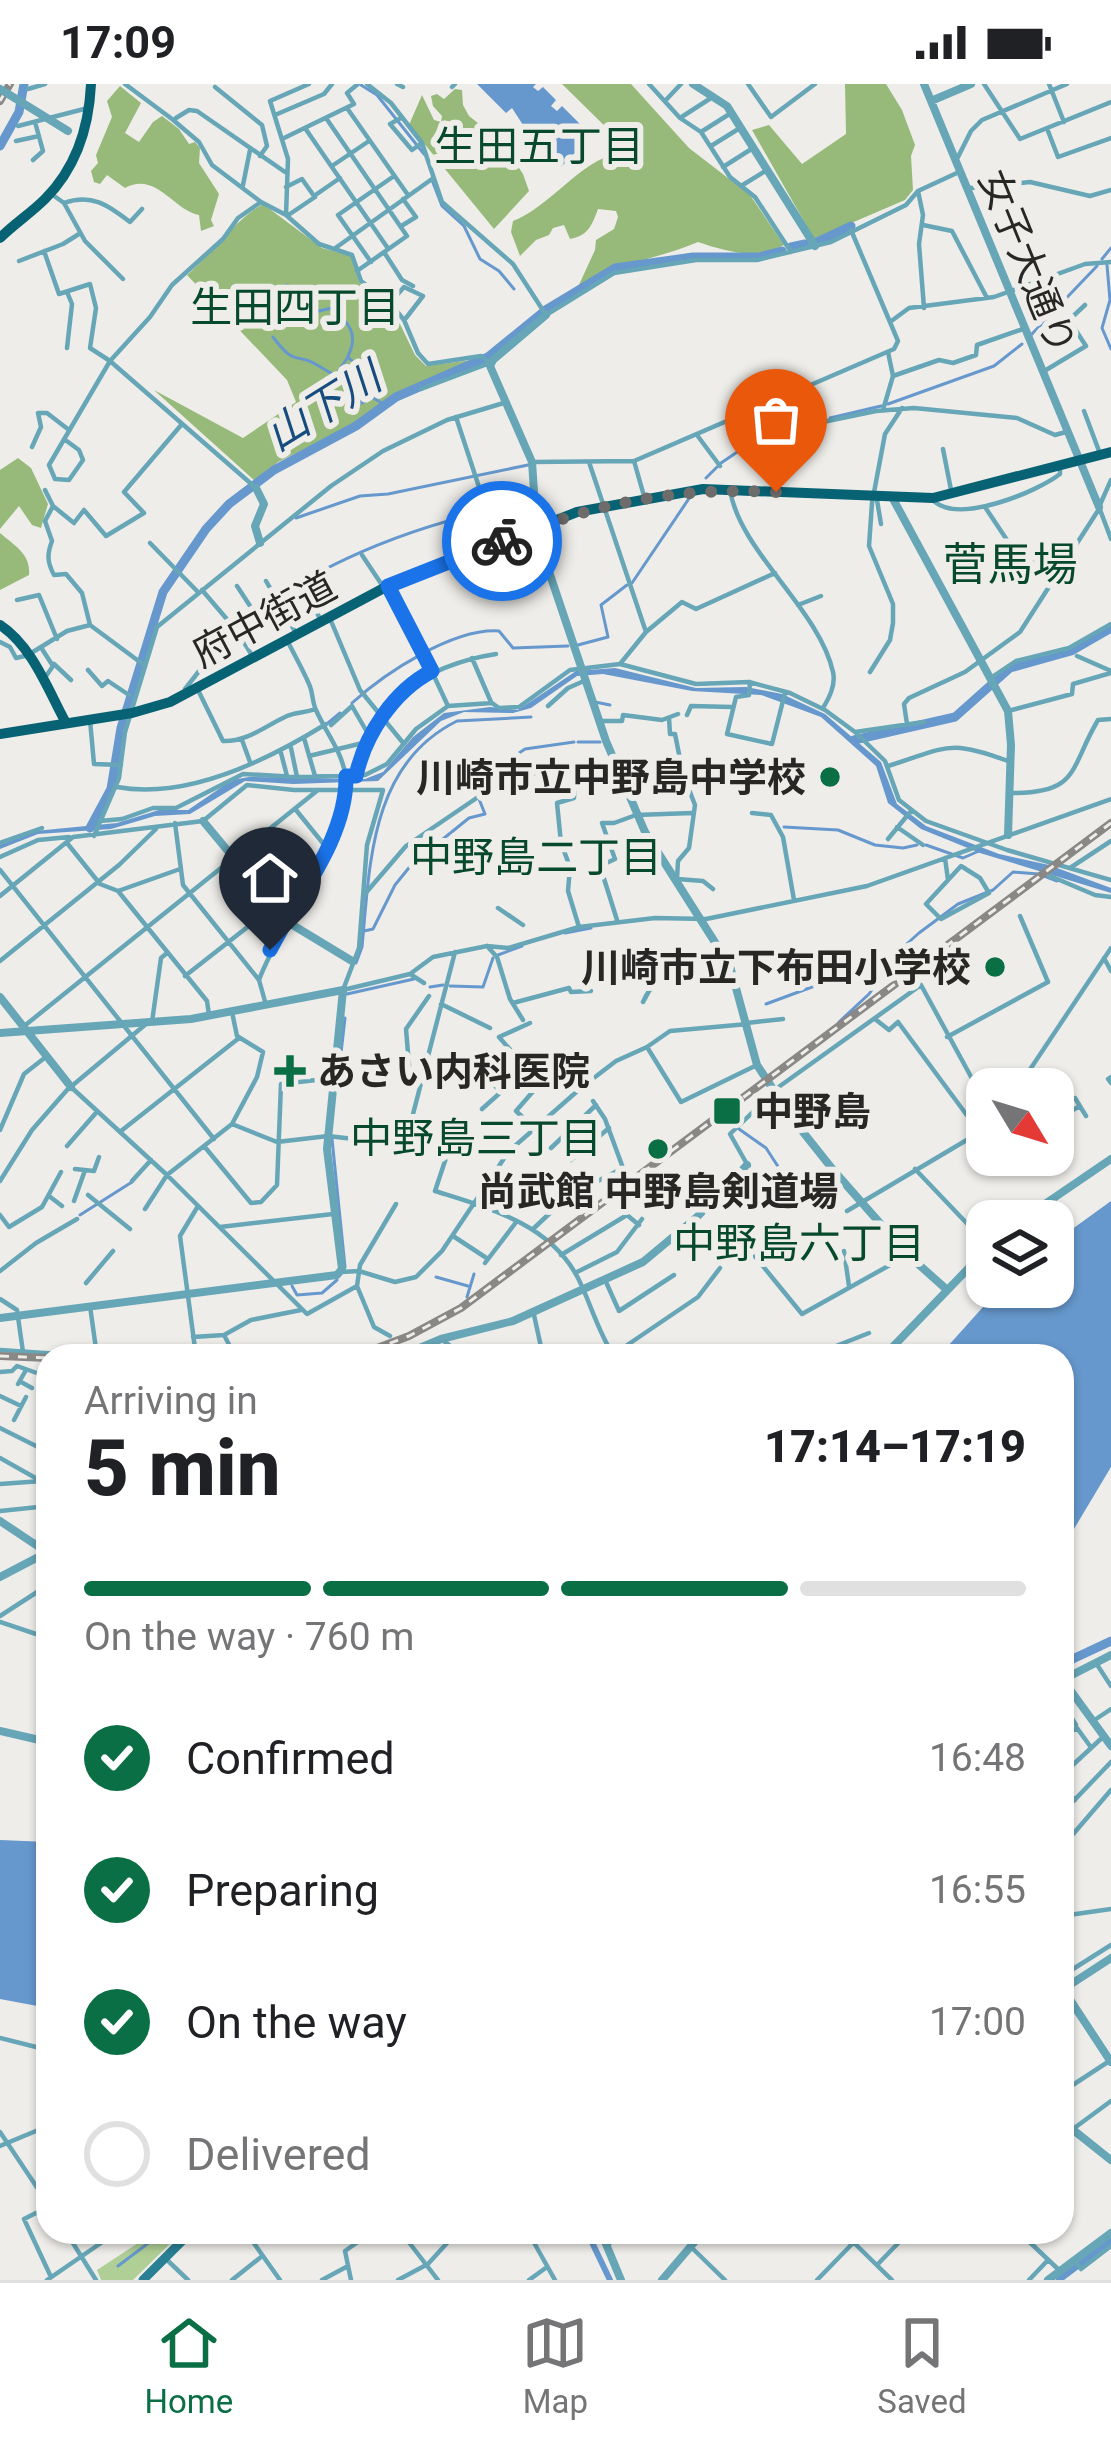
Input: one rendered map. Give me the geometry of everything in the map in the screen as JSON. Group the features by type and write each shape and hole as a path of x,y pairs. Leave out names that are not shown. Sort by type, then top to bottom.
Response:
{"main road":[{"path":"0,238 50,194 72,162 82,140 92,84"},
{"name":"府中街道","path":"0,734 128,713 192,692 386,587 536,526 602,505 730,490 932,498 1106,453"},
{"path":"4,634 29,655 65,723"},
{"path":"29,655 65,723"},
{"path":"142,2280 179,2244"}],"street":[{"path":"28,89 45,84"},
{"path":"125,84 172,118 199,142 212,165 261,202 306,235 352,255 361,281 404,320 428,364 446,358 486,360"},
{"path":"286,216 288,159 270,101 309,84"},
{"path":"282,139 354,104 347,93 358,84"},
{"path":"367,84 382,94 422,143 442,202 513,264 544,312"},
{"path":"665,101 681,84"},
{"path":"748,84 771,117 815,84"},
{"name":"女子大通り","path":"924,84 1099,508"},
{"path":"931,100 970,84"},
{"path":"984,84 1020,139 1111,102"},
{"path":"421,389 486,360 544,312 614,273 673,262 758,260 815,246 910,202 918,191 957,167 971,131 982,120 1050,87 1067,84"},
{"path":"274,115 324,94 329,85"},
{"path":"652,85 680,118 701,132 723,167 755,196 791,252"},
{"path":"695,85 731,113 815,246"},
{"path":"0,86 82,140"},
{"path":"215,87 262,125 267,146 260,156"},
{"path":"1050,87 1064,122"},
{"path":"680,118 712,98"},
{"path":"18,126 89,108"},
{"path":"346,109 394,176 416,217 401,226"},
{"path":"172,118 197,111 285,172"},
{"path":"701,132 731,113"},
{"path":"326,118 407,236 358,271"},
{"path":"401,118 390,124 412,150 422,143"},
{"path":"34,156 43,152 35,122"},
{"path":"305,128 370,222 402,280 413,286"},
{"path":"711,146 740,128"},
{"path":"1047,129 1058,157 1111,138"},
{"path":"16,141 39,136"},
{"path":"332,166 369,141"},
{"path":"243,185 250,148"},
{"path":"723,167 753,148"},
{"path":"741,186 767,170"},
{"path":"371,262 338,215 394,176"},
{"path":"334,249 435,177"},
{"path":"314,196 340,178"},
{"path":"286,187 302,179 316,199 286,216"},
{"path":"966,189 1030,182 1090,196 1111,190"},
{"path":"918,191 923,308"},
{"path":"50,194 64,202 93,251 123,280"},
{"path":"64,202 82,197 105,203 130,222 142,209"},
{"path":"64,439 79,450 83,460 69,480 56,479 49,465 69,430 110,361 151,317 172,285 223,239 238,218 261,202"},
{"path":"923,225 952,231 987,298"},
{"path":"532,462 634,461 888,352 898,344 850,230"},
{"path":"19,261 81,233"},
{"path":"44,251 59,293 90,284 96,308 90,348 254,486 264,504 255,526 260,543"},
{"path":"890,322 909,308 987,298 1085,264 1111,262"},
{"path":"390,303 404,287 423,296 404,320"},
{"path":"67,348 72,304 68,292"},
{"path":"1041,374 1086,346 1070,320 1085,305"},
{"path":"893,376 976,355 977,345 1023,329"},
{"path":"883,410 893,376 888,352"},
{"path":"486,360 532,462 536,526 615,764 636,815 736,978 757,1065 860,1201 945,1288"},
{"path":"95,834 116,787 128,713 157,627 331,486 394,443 507,402"},
{"path":"764,405 799,429 902,408 1017,418 1055,435 1066,432"},
{"path":"870,672 890,640 893,622 893,604 869,546 885,434 902,408"},
{"path":"1084,411 1106,453"},
{"path":"32,447 41,428 38,413 47,413 69,430"},
{"path":"456,417 479,487"},
{"path":"45,490 53,506 74,523 84,510 106,536 144,513 124,492 183,423"},
{"path":"697,434 721,466"},
{"path":"943,449 952,495"},
{"path":"588,461 646,632"},
{"path":"634,461 644,498"},
{"path":"932,498 939,507 954,512 984,505 1035,491 1060,474 1060,466"},
{"path":"907,724 904,704 909,698 965,672 1020,632 1058,577 1110,485"},
{"path":"730,490 734,509 798,605 832,669 834,682 823,708"},
{"path":"875,497 881,524"},
{"path":"892,497 994,679 1007,711 1008,835"},
{"path":"984,505 1013,549 1023,542 1039,566 1058,577"},
{"path":"53,506 45,521 54,574 65,574 76,583 90,626 142,665"},
{"path":"1099,508 1111,538"},
{"path":"498,587 505,540"},
{"path":"150,543 236,630 254,658"},
{"path":"362,555 386,587 448,706"},
{"path":"620,664 646,632 682,602 696,609 775,573"},
{"path":"260,980 326,848 346,790 328,725 315,709 312,688 266,581"},
{"path":"237,586 254,611"},
{"path":"328,589 311,599 363,694 404,744"},
{"path":"17,600 39,595 57,638"},
{"path":"798,605 821,596"},
{"path":"994,679 1016,661 1069,648 1111,624"},
{"path":"29,655 90,626"},
{"path":"218,647 188,681 223,741 242,740 292,713 315,709"},
{"path":"42,649 71,680"},
{"path":"356,776 380,716 416,679 496,654"},
{"path":"1077,656 1111,672"},
{"path":"472,658 492,703"},
{"path":"43,680 52,664"},
{"path":"100,822 190,803 243,774 346,777 377,771 416,729 448,706 524,706 582,673 620,664 695,684 750,684 823,708 888,766 896,794 910,812 981,843 1111,880"},
{"path":"88,670 102,686 108,681 129,695"},
{"path":"1007,711 1072,694 1073,684 1111,672"},
{"path":"548,706 582,673"},
{"path":"750,684 749,695 736,697 727,734 772,744 785,693"},
{"path":"116,787 186,783 250,762 291,746 352,706 370,741"},
{"path":"687,716 691,706 732,707"},
{"path":"599,721 622,721 623,715 669,718 678,714"},
{"path":"669,718 670,734 675,734 695,805 689,848 678,862 677,879"},
{"path":"90,719 94,764 117,764"},
{"path":"1009,793 1040,794 1056,787 1078,764 1098,720 1111,719"},
{"path":"858,735 924,722"},
{"path":"304,738 315,776"},
{"path":"242,740 250,762"},
{"path":"309,756 370,741"},
{"path":"291,746 297,778"},
{"path":"888,766 951,746 970,747 1010,762"},
{"path":"281,750 287,776"},
{"path":"364,896 406,846 484,793 541,771 615,764"},
{"path":"575,768 574,798 557,802 561,843 570,867 568,891 579,927"},
{"path":"0,857 38,840 70,840 203,820 247,785 385,793 367,845 359,948 343,990 328,1136 340,1271"},
{"path":"25,1029 320,789"},
{"path":"0,1033 209,1016 410,974 433,957 487,946 508,948 579,927 766,909 874,884 1111,799"},
{"path":"295,810 326,848"},
{"path":"888,839 910,812"},
{"path":"617,921 600,866 615,859 602,823 636,815 692,813"},
{"path":"752,813 771,815 783,837 795,900"},
{"path":"203,820 286,921 352,962"},
{"path":"176,823 183,885 260,980 266,1005"},
{"path":"0,961 159,826"},
{"path":"897,827 922,845"},
{"path":"0,844 42,828"},
{"path":"70,840 98,882 118,891 207,1001 209,1016"},
{"path":"0,896 70,840"},
{"path":"1070,868 1111,842"},
{"path":"948,880 962,866 980,878 989,893 941,919 926,904 948,880 950,856"},
{"path":"118,891 181,868"},
{"path":"0,870 214,1138"},
{"path":"1050,876 1111,897"},
{"path":"677,879 703,881 713,889"},
{"path":"185,976 273,907"},
{"path":"499,908 523,926"},
{"path":"946,1037 1048,982 1020,916"},
{"path":"482,1109 527,1070 499,1037 527,1023 513,1003 497,957 487,946"},
{"path":"1031,1068 1111,948"},
{"path":"643,1002 655,981 683,960 721,950"},
{"path":"232,1124 278,1142 328,1136 405,1144 455,952"},
{"path":"0,1181 32,1130 71,1088 150,1022 161,958 167,953"},
{"path":"1104,958 1111,971"},
{"path":"410,974 424,983"},
{"path":"761,1189 730,1134 774,1093 921,985 966,1071"},
{"path":"513,1003 569,988 571,992 591,991"},
{"path":"411,1088 406,1029 430,996"},
{"path":"0,998 71,1088 307,1314 357,1286"},
{"path":"441,1004 490,1028"},
{"path":"145,1209 167,1175 232,1124 257,1077 263,1052 239,1038 232,1012"},
{"path":"0,1318 340,1271 359,1271 395,1282 412,1279 453,1236 503,1157 532,1126 616,1061 670,1030 783,1018"},
{"path":"874,1018 889,1030 898,1022 966,1110"},
{"path":"120,1132 239,1038"},
{"path":"647,1047 681,1102 757,1065"},
{"path":"0,1130 24,1075 46,1056"},
{"path":"474,1066 500,1091"},
{"path":"256,1205 278,1185 281,1084 334,1078"},
{"path":"532,1126 516,1112 536,1088"},
{"path":"1075,1098 1086,1116"},
{"path":"533,1229 567,1197 622,1168 594,1103 551,1148"},
{"path":"1074,1109 1080,1106"},
{"path":"67,1146 97,1112"},
{"path":"571,1160 609,1129"},
{"path":"847,1211 966,1141"},
{"path":"204,1146 256,1205 258,1223"},
{"path":"75,1169 94,1171 99,1157"},
{"path":"446,1158 435,1191 533,1229 575,1273 607,1344"},
{"path":"1051,1200 1111,1159"},
{"path":"132,1180 151,1160"},
{"path":"429,1344 513,1321 656,1253 747,1165"},
{"path":"915,1169 966,1222"},
{"path":"74,1202 85,1170"},
{"path":"0,1215 9,1227 42,1207 61,1172"},
{"path":"88,1195 130,1229"},
{"path":"49,1196 62,1206"},
{"path":"390,1336 374,1327 357,1286 359,1271 396,1204"},
{"path":"194,1344 181,1236 198,1206"},
{"path":"220,1227 334,1214"},
{"path":"561,1255 627,1215 641,1222 608,1259 575,1273"},
{"path":"0,1271 35,1243 77,1219"},
{"path":"453,1236 487,1261 517,1220"},
{"path":"744,1243 802,1314 908,1255"},
{"path":"86,1283 113,1251"},
{"path":"844,1251 849,1286"},
{"path":"630,1344 698,1297 720,1268"},
{"path":"895,1344 966,1268"},
{"path":"605,1280 620,1311 674,1275"},
{"path":"0,1299 19,1315 23,1352"},
{"path":"90,1306 92,1344"},
{"path":"193,1337 224,1335 251,1320 303,1309"},
{"path":"533,1310 540,1344"},
{"path":"841,1344 869,1333"},
{"path":"224,1335 229,1344"},
{"path":"441,1339 448,1344"},
{"path":"0,1350 36,1353"},
{"path":"0,1372 17,1366 36,1373"},
{"path":"14,1420 30,1390 20,1383 26,1370"},
{"path":"1,1399 21,1406"},
{"path":"0,1428 36,1446"},
{"path":"0,1458 36,1479"},
{"path":"0,1484 36,1482"},
{"path":"0,1511 36,1507"},
{"path":"0,1521 36,1545"},
{"path":"0,1577 36,1559"},
{"path":"0,1619 36,1594"},
{"path":"0,1619 36,1634"},
{"path":"1074,1674 1111,1654"},
{"path":"1096,1664 1111,1686"},
{"path":"1074,1696 1111,1746"},
{"path":"1093,1721 1111,1709"},
{"path":"1074,1723 1090,1747"},
{"path":"0,1731 36,1739"},
{"path":"1074,1763 1104,1736"},
{"path":"1075,1800 1111,1762"},
{"path":"1074,1833 1111,1790"},
{"path":"1074,1914 1111,1909"},
{"path":"1074,1969 1111,1945"},
{"path":"1075,1982 1111,1958"},
{"path":"1074,2006 1111,2061 1074,2084"},
{"path":"0,2038 36,2047"},
{"path":"1074,2127 1111,2101"},
{"path":"1074,2129 1111,2160"},
{"path":"4,2144 36,2131"},
{"path":"0,2132 36,2189"},
{"path":"36,2212 24,2218 49,2279 101,2244"},
{"path":"1077,2265 1111,2233"},
{"path":"74,2244 96,2280"},
{"path":"254,2244 280,2280"},
{"path":"351,2280 344,2258 353,2244"},
{"path":"411,2244 438,2280"},
{"path":"398,2280 428,2264 446,2244"},
{"path":"535,2244 555,2280"},
{"path":"817,2280 852,2244"},
{"path":"856,2244 892,2280"},
{"path":"877,2265 897,2244"},
{"path":"1031,2244 1060,2271"},
{"path":"607,2246 621,2280"},
{"path":"662,2280 690,2246 724,2280"},
{"path":"1048,2280 1111,2246"},
{"path":"232,2280 263,2256"},
{"path":"165,2258 188,2280"},
{"path":"1028,2280 1048,2260"},
{"path":"322,2280 348,2266"},
{"path":"529,2280 547,2267"}],"green space":[{"path":"562,84 631,84 689,148 750,195 784,245 752,253 698,242 607,272 578,287 596,240 614,229 618,217 616,211 598,209 581,235 570,239 564,225 553,228 520,256 511,232 513,221 591,165 615,155 621,142"},
{"path":"845,84 886,84 915,145 913,190 905,200 814,239 752,130 769,125 802,164 846,134"},
{"path":"120,86 141,103 125,133 139,142 162,116 189,144 195,142 200,148 199,163 219,194 211,220 214,226 201,231 199,215 146,184 125,188 107,175 100,184 94,182 91,171 98,163 96,155 112,117 107,101"},
{"path":"455,89 462,90 469,116 501,141 529,191 494,229 409,125 422,95 434,120 441,122 431,96 444,99"},
{"path":"263,204 322,248 351,256 359,282 400,324 426,366 480,359 395,395 355,424 278,462 255,481 154,390 243,438 296,402 287,380 187,275"},
{"path":"18,458 31,468 48,504 41,528 32,525 19,506 0,529 0,470"},
{"path":"0,533 25,556 29,575 0,590"},
{"path":"137,2244 170,2244 133,2280 101,2280 97,2270"}],"water":[{"path":"477,84 536,84 533,87 538,91 543,87 556,100 551,106 557,111 562,106 592,136 561,167 531,137 535,132 523,125 512,108 506,113"},
{"path":"615,668 696,688 746,687 782,694 825,714 881,762 897,804 926,826 999,854 1049,865 1111,888 1111,893 980,853 921,829 888,803 876,766 821,717 761,695 692,691 603,674 577,676 531,708 513,713 464,712 441,721 378,781 245,781 190,814 155,816 111,829 38,834 0,849 35,831 117,823 159,810 188,810 232,780 365,779 383,772 413,737 444,713 490,707 518,710 576,671"},
{"path":"1111,1201 1111,1467 1074,1529 1074,1344 950,1344 982,1308 1074,1308 1074,1228"},
{"path":"0,1840 36,1842 36,2006 0,1999"}],"waterway":[{"path":"0,146 19,112 24,84"},
{"path":"361,85 377,95 424,154"},
{"path":"432,180 442,206 464,226 480,259 514,289"},
{"name":"山下川","path":"817,242 851,226"},
{"name":"山下川","path":"791,247 805,244"},
{"path":"1102,259 1111,248"},
{"name":"山下川","path":"90,828 111,789 121,728 163,592 229,504 274,470 356,426 396,397 488,357 547,309 615,268 693,257 759,257 782,251"},
{"path":"1107,265 1110,300 1102,328 1111,349"},
{"path":"1031,335 1097,266"},
{"path":"287,285 319,311 332,308 343,319 352,335 348,356"},
{"path":"273,337 292,356 336,375 348,357 365,373 357,397 362,403 372,397 383,404"},
{"path":"888,404 994,366 1022,344"},
{"path":"830,418 881,406"},
{"path":"721,463 752,442 788,429"},
{"path":"296,518 360,496 528,465"},
{"path":"706,478 717,467"},
{"path":"632,583 690,497"},
{"path":"220,649 249,620 321,571 404,535 529,503"},
{"path":"578,645 608,637 601,605 627,585"},
{"path":"854,740 955,717 1010,668 1071,651 1111,628"},
{"path":"352,703 401,666 461,637 499,631 513,648 568,646"},
{"path":"595,702 610,705"},
{"path":"328,723 340,713"},
{"path":"356,963 380,819 407,763 428,740 457,721 531,717"},
{"path":"364,931 373,929 395,885 412,864 469,818 485,814 473,784 525,749 574,742"},
{"path":"578,742 600,742"},
{"path":"784,827 838,830 875,845 917,845"},
{"path":"926,845 963,858 979,851"},
{"path":"839,1022 869,994 900,950 958,904 993,890 1013,872 1057,881"},
{"path":"565,933 591,928"},
{"path":"498,955 522,946"},
{"path":"450,986 483,987 493,958"},
{"path":"766,1004 839,977"},
{"path":"347,994 414,979"},
{"path":"430,987 443,985"},
{"path":"337,1088 345,1018"},
{"path":"739,1129 766,1148 779,1168"},
{"path":"332,1139 345,1267"},
{"path":"781,1172 782,1180"},
{"path":"80,1215 132,1182"},
{"path":"467,1297 474,1274"},
{"path":"436,1277 468,1286"},
{"path":"292,1286 297,1295 322,1293 337,1280"},
{"path":"1074,1658 1111,1641"},
{"path":"1059,2280 1111,2241"},
{"path":"118,2266 147,2244"},
{"path":"593,2244 610,2280"}],"railway":[{"path":"0,101 10,84"},
{"path":"388,1344 461,1308 1111,823"},
{"path":"0,1356 36,1358"}],"way so far":[{"path":"502,541 602,505 703,489 776,492"}],"place":[{"name":"川崎市立中野島中学校","path":"830,777"},
{"name":"川崎市立下布田小学校","path":"995,967"},
{"name":"あさい内科医院","path":"290,1071"},
{"name":"中野島","path":"727,1111"},
{"name":"尚武館 中野島剣道場","path":"658,1149"}],"district":[{"name":"生田五丁目","path":"539,146"},
{"name":"生田四丁目","path":"295,307"},
{"name":"菅馬場","path":"1010,564"},
{"name":"中野島二丁目","path":"536,857"},
{"name":"中野島三丁目","path":"476,1138"},
{"name":"中野島六丁目","path":"799,1243"}],"route":[{"path":"270,950 321,862 346,795 346,776 356,776 380,716 416,679 432,671 388,586 502,541"}]}
